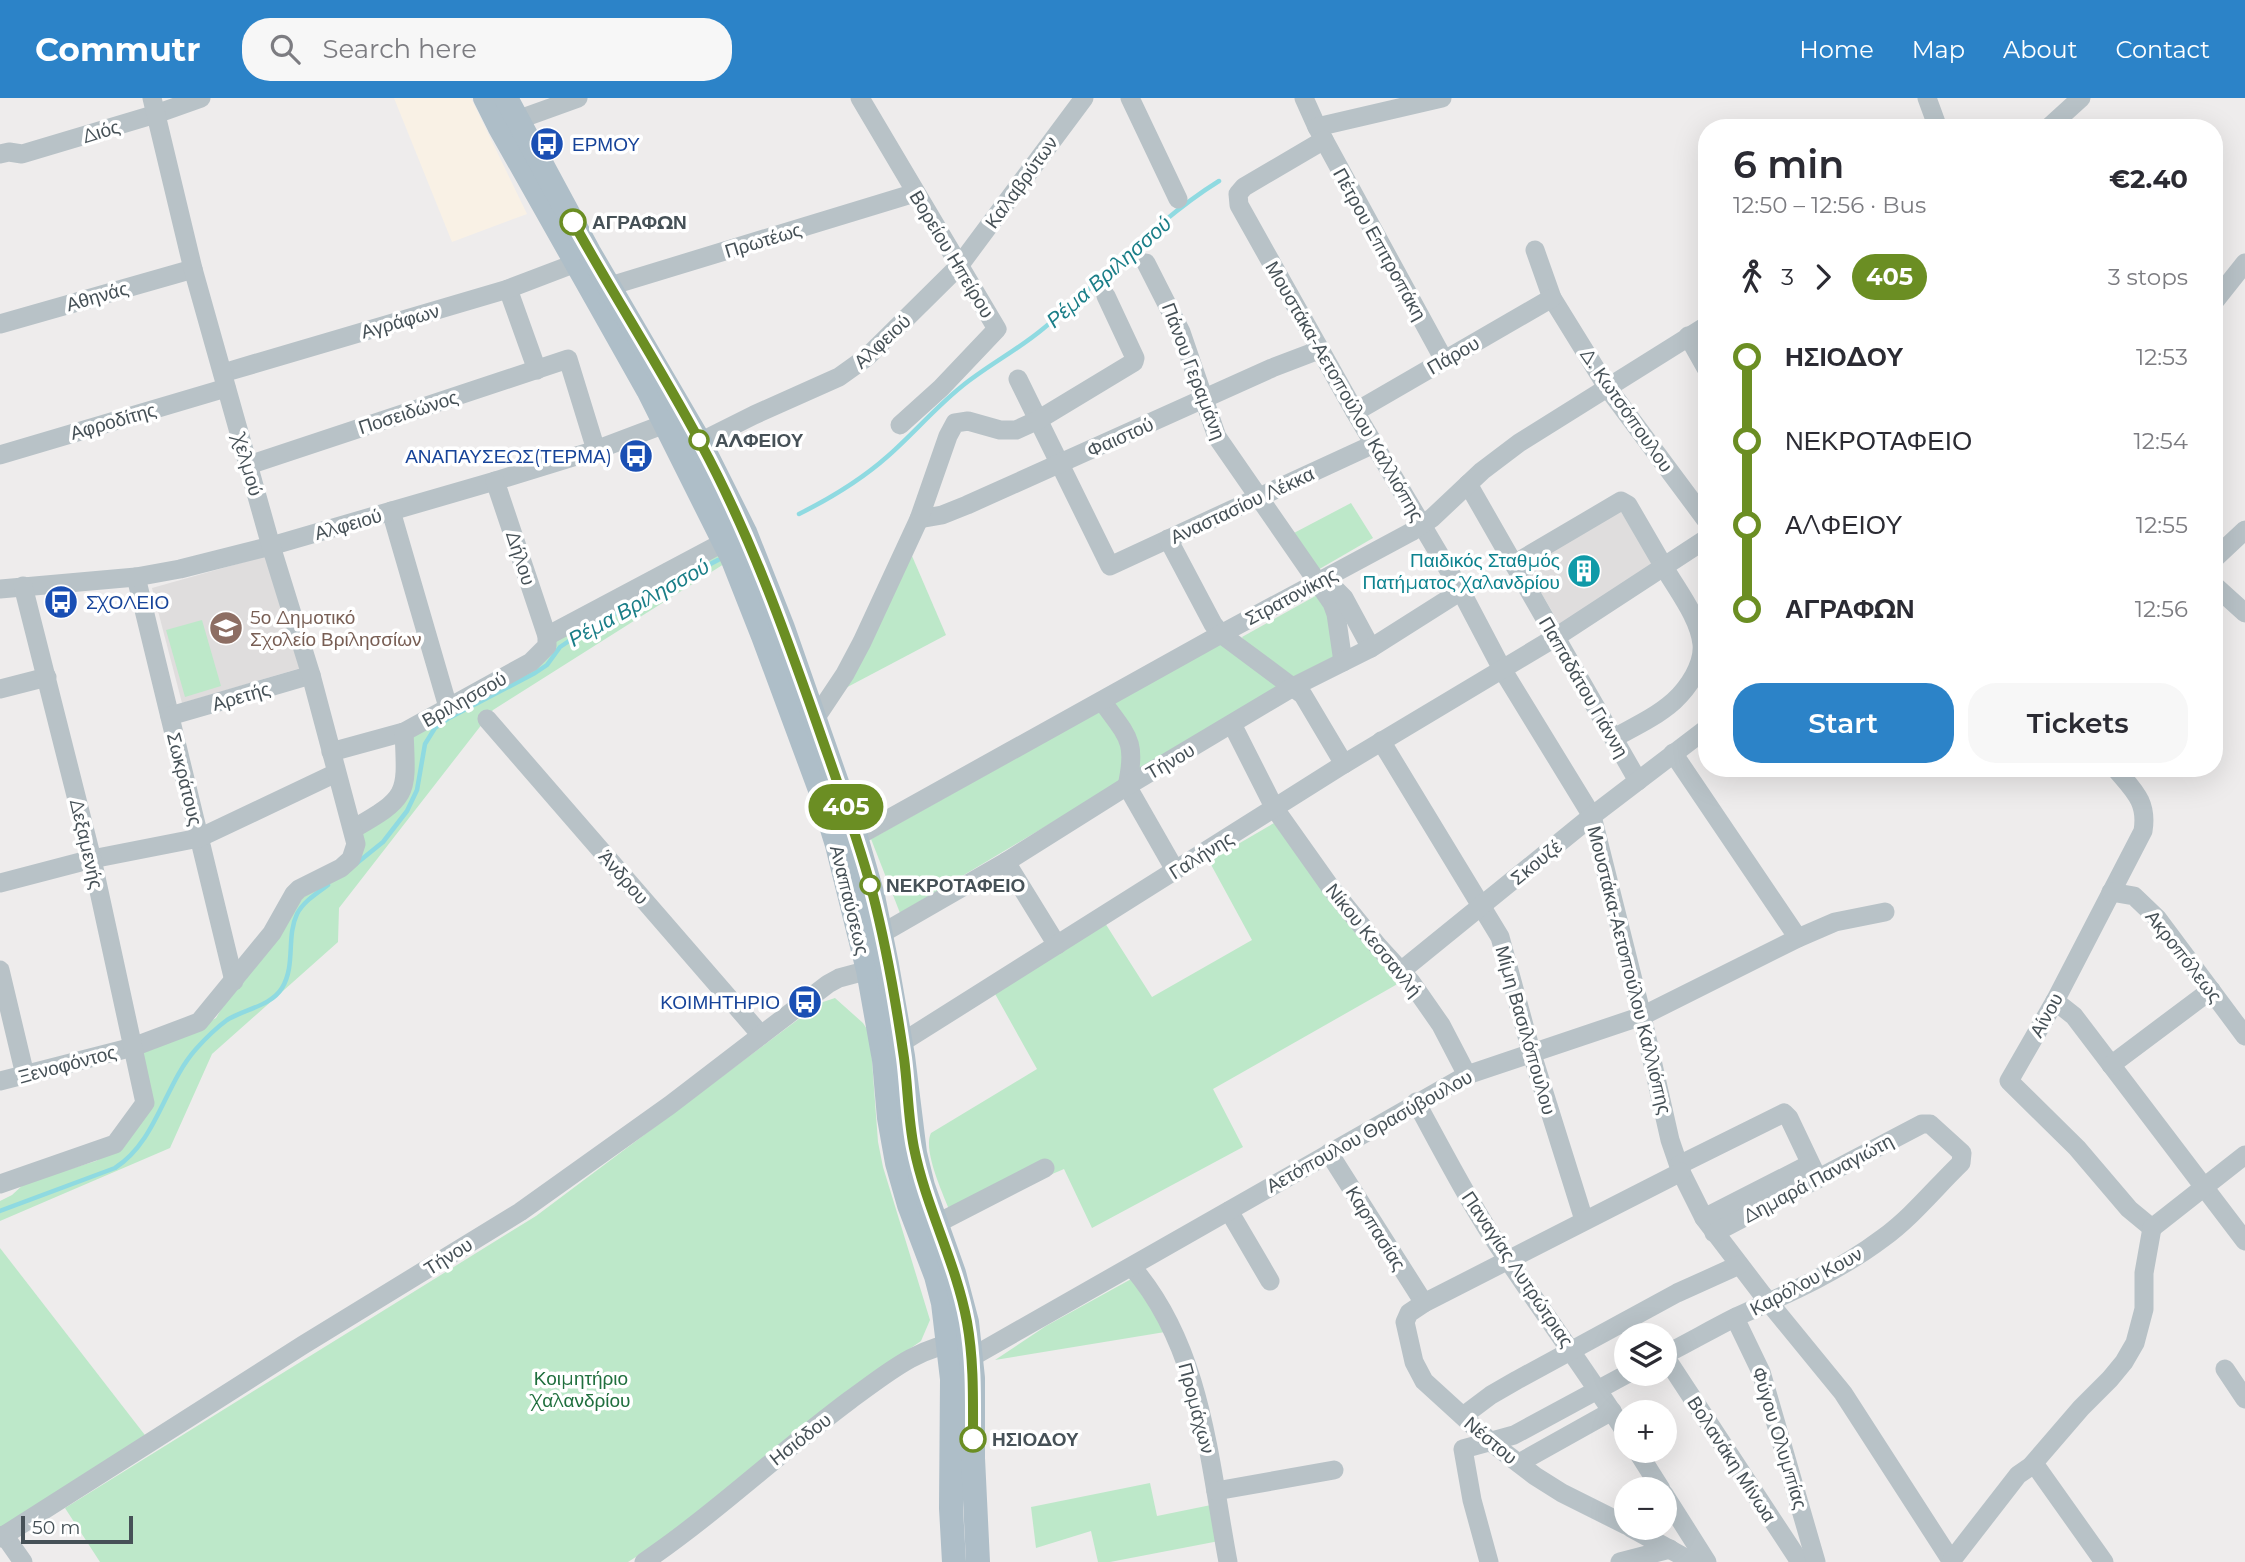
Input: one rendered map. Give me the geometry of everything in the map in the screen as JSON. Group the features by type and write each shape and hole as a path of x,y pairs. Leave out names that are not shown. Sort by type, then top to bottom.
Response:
{"main road":[{"name":"Αναπαύσεως","path":"485,98 631,357 683,434 754,553 796,718 807,785 837,845 901,1043 911,1135 923,1186 960,1294 954,1562"},
{"name":"Αναπαύσεως","path":"506,98 610,286 683,434 796,718 856,837 881,934 877,967 893,1147 909,1205 960,1350 973,1458 978,1562"}],"street":[{"name":"Διός","path":"0,154 9,152 22,155 154,106 201,98"},
{"path":"517,120 578,98"},
{"name":"Βορείου Ηπείρου","path":"860,98 997,329 941,388 900,425"},
{"name":"Καλαβρύτων","path":"959,266 1084,98"},
{"path":"1130,98 1178,199"},
{"name":"Πέτρου Επιτροπάκη","path":"1304,98 1320,133 1444,360"},
{"path":"1320,133 1442,98"},
{"path":"1927,98 1935,119"},
{"path":"2058,119 2081,98"},
{"name":"Χελμού","path":"154,106 193,269 353,829"},
{"name":"Μουστάκα-Αετοπούλου Καλλιόπης","path":"1320,133 1244,187 1237,200 1319,350 1461,591 1502,669 1592,816 1670,1140 1680,1168 1709,1226 1843,1393 1945,1558"},
{"name":"Πρωτέως","path":"610,286 915,193"},
{"name":"Δ. Κωτσόπουλου","path":"1535,250 1552,298 1607,387 1698,509"},
{"name":"Πάνου Γεραμάνη","path":"1146,262 1181,332 1217,437 1335,608 1343,663"},
{"name":"Αγράφων","path":"224,380 508,289 576,263"},
{"path":"2223,291 2245,263"},
{"name":"Αλφειού","path":"0,589 136,577 180,569 271,546 596,450 683,434 724,418 754,415 818,388 856,366 959,266"},
{"name":"Αθηνάς","path":"0,324 193,269"},
{"path":"508,289 537,370"},
{"path":"796,718 851,663 919,519 947,436 955,424 968,421 1008,431 1038,420 1135,361 1106,296"},
{"name":"Πάρου","path":"1355,412 1552,298"},
{"name":"Στρατονίκης","path":"856,837 1422,525 1519,443 1698,331"},
{"path":"1689,336 1698,353"},
{"name":"Φαιστού","path":"919,519 942,515 1272,368 1319,350"},
{"name":"Ποσειδώνος","path":"248,465 568,359 596,450"},
{"path":"1018,379 1060,463"},
{"name":"Αφροδίτης","path":"0,455 224,380"},
{"name":"Αναστασίου Λέκκα","path":"1060,463 1110,566 1374,444"},
{"name":"Δήλου","path":"495,481 547,636"},
{"name":"Παπαδάτου Γιάννη","path":"1468,484 1638,781"},
{"path":"1514,564 1621,501 1628,505 1698,631"},
{"path":"391,511 448,707"},
{"path":"2223,551 2245,530"},
{"path":"1168,539 1209,618 1221,634 1303,695 1344,764"},
{"name":"Βριλησσού","path":"353,829 385,811 402,790 406,779 404,732 536,659 547,646 547,636 724,542"},
{"name":"Γαλήνης","path":"901,1043 1381,741 1556,637 1698,544"},
{"name":"Σωκράτους","path":"136,577 234,981"},
{"path":"1317,581 1339,592 1371,648"},
{"name":"Δεξαμενής","path":"0,1184 115,1144 145,1103 92,859 23,586"},
{"name":"Τήνου","path":"881,934 1006,862 1293,687 1371,648 1461,591"},
{"path":"2223,593 2245,613"},
{"path":"1614,738 1653,717 1674,700 1694,676 1698,665"},
{"name":"Αρετής","path":"170,716 311,675"},
{"path":"0,689 47,677"},
{"path":"1102,701 1130,744 1133,759 1127,786 1175,870"},
{"name":"Άνδρου","path":"487,719 761,1035"},
{"name":"Νίκου Κεσσανλή","path":"1232,724 1275,809 1331,888 1411,982 1441,1026 1467,1075"},
{"path":"331,752 404,732"},
{"name":"Σκουζέ","path":"1401,971 1592,816 1698,735"},
{"name":"Μίμη Βασιλόπουλου","path":"1381,741 1500,937 1531,1051 1584,1220"},
{"path":"1673,753 1798,938"},
{"path":"0,883 92,859 199,838 336,773"},
{"name":"Αίνου","path":"2122,777 2143,802 2146,816 2143,831 2055,1001 2009,1081 2077,1148 2129,1209 2152,1228"},
{"path":"133,1046 199,1022 272,933 294,894 351,859 356,844 353,829"},
{"path":"1006,862 1057,946"},
{"name":"Ακροπόλεως","path":"2111,892 2134,896 2157,918 2245,1036"},
{"name":"Αετόπουλου Θρασύβουλου","path":"960,1350 1132,1267 1467,1075 1531,1051 1642,1016 1835,922 1885,912"},
{"name":"Τήνου","path":"2,1536 303,1345 520,1212 594,1160 828,984 877,967"},
{"path":"0,970 25,1075"},
{"path":"2111,1065 2211,990"},
{"path":"2055,1001 2074,1016 2245,1241"},
{"name":"Ξενοφόντος","path":"0,1081 133,1046"},
{"name":"Παναγίας Λυτρώτριας","path":"1416,1102 1468,1197 1507,1259 1614,1414"},
{"path":"1424,1303 1784,1113 1789,1118 1814,1172"},
{"name":"Δημαρά Παναγιώτη","path":"1709,1226 1814,1172 1922,1124"},
{"name":"Καρόλου Κουν","path":"1677,1348 1833,1271 1882,1239 1961,1163 1959,1150 1930,1124 1922,1124"},
{"name":"Καρπασίας","path":"1329,1153 1424,1303"},
{"path":"1945,1558 2124,1362 2135,1343 2144,1309 2144,1273 2152,1228 2245,1155"},
{"path":"936,1224 1045,1168"},
{"path":"1229,1211 1270,1282"},
{"path":"1463,1416 1491,1395 1572,1350 1677,1293 1739,1265"},
{"name":"Προμάχων","path":"1132,1267 1156,1298 1183,1355 1201,1417 1228,1562"},
{"name":"Νέστου","path":"1424,1303 1408,1315 1406,1331 1418,1372 1427,1384 1492,1443 1519,1463 1562,1493 1614,1519"},
{"name":"Φύγου Ολυμπίας","path":"1735,1318 1761,1371 1816,1562"},
{"name":"Ησιόδου","path":"644,1562 797,1440 879,1379 912,1357 960,1350"},
{"path":"2225,1369 2245,1399"},
{"name":"Βολανάκη Μίνωα","path":"1677,1375 1800,1562"},
{"path":"1489,1562 1472,1500 1463,1449 1514,1435 1614,1380"},
{"path":"1519,1463 1612,1411"},
{"path":"2031,1466 2042,1474 2104,1562"},
{"path":"1216,1491 1334,1470"},
{"path":"1677,1515 1707,1562"},
{"path":"2,1536 23,1562"},
{"name":"Νέστου","path":"1654,1540 1693,1562"},
{"path":"1620,1562 1670,1549"}],"shaded area":[{"path":"394,98 471,98 527,214 452,242"},
{"path":"1619,509 1658,570 1562,628 1524,564"},
{"name":"5ο Δημοτικό Σχολείο Βριλησσίων","path":"266,556 301,668 182,703 152,588"}],"green space":[{"path":"1351,503 1373,538 1316,571 1292,534"},
{"path":"909,549 946,635 838,692"},
{"path":"720,554 724,564 493,710 339,908 338,942 212,1054 170,1148 0,1221 0,1201 12,1195 25,1183 96,1161 124,1142 146,1103 139,1051 187,1034 216,1018 236,984 304,896 343,870 356,836 387,815 409,738 550,642"},
{"path":"1319,594 1332,616 1338,657 1295,680 1247,645 1242,637"},
{"path":"202,620 221,686 185,697 166,630"},
{"path":"1224,642 1280,687 900,913 871,839"},
{"path":"1274,823 1401,982 1213,1089 1243,1147 1092,1228 1064,1169 952,1217 932,1162 929,1141 931,1133 1037,1069 994,992 1105,923 1152,997 1252,940 1209,861"},
{"name":"Κοιμητήριο Χαλανδρίου","path":"835,998 863,1023 870,1034 878,1142 883,1167 930,1320 921,1341 825,1408 678,1530 628,1562 100,1562 65,1508 536,1216 820,1003"},
{"path":"0,1248 148,1439 0,1530"},
{"path":"1133,1278 1165,1332 995,1360 1046,1326"},
{"path":"1150,1483 1157,1516 1211,1505 1219,1541 1110,1562 1098,1562 1091,1531 1036,1548 1031,1507"}],"waterway":[{"name":"Ρέμα Βριλησσού","path":"799,514 823,502 878,465 961,387 1034,336 1150,233 1219,181"},
{"name":"Ρέμα Βριλησσού","path":"357,863 383,842 407,811 417,790 425,744 435,728 535,673 547,665 560,647 590,627 718,560"},
{"name":"Ρέμα Βριλησσού","path":"0,1211 115,1168 129,1157 151,1128 185,1063 196,1049 227,1020 265,1003 282,988 289,970 292,932 297,914 328,885"}],"bus line":[{"name":"405","path":"573,222 664,377 745,532 783,628 856,837 873,896 887,965 903,1056 915,1153 967,1322 972,1357 973,1439"}],"place":[{"name":"ΕΡΜΟΥ","path":"547,144"},
{"name":"ΑΓΡΑΦΩΝ","path":"573,222"},
{"name":"ΑΛΦΕΙΟΥ","path":"699,440"},
{"name":"ΑΝΑΠΑΥΣΕΩΣ(ΤΕΡΜΑ)","path":"636,456"},
{"name":"Παιδικός Σταθμός Πατήματος Χαλανδρίου","path":"1584,571"},
{"name":"ΣΧΟΛΕΙΟ","path":"61,602"},
{"name":"5ο Δημοτικό Σχολείο Βριλησσίων","path":"226,628"},
{"name":"ΝΕΚΡΟΤΑΦΕΙΟ","path":"870,885"},
{"name":"ΚΟΙΜΗΤΗΡΙΟ","path":"805,1002"},
{"name":"ΗΣΙΟΔΟΥ","path":"973,1439"}]}
